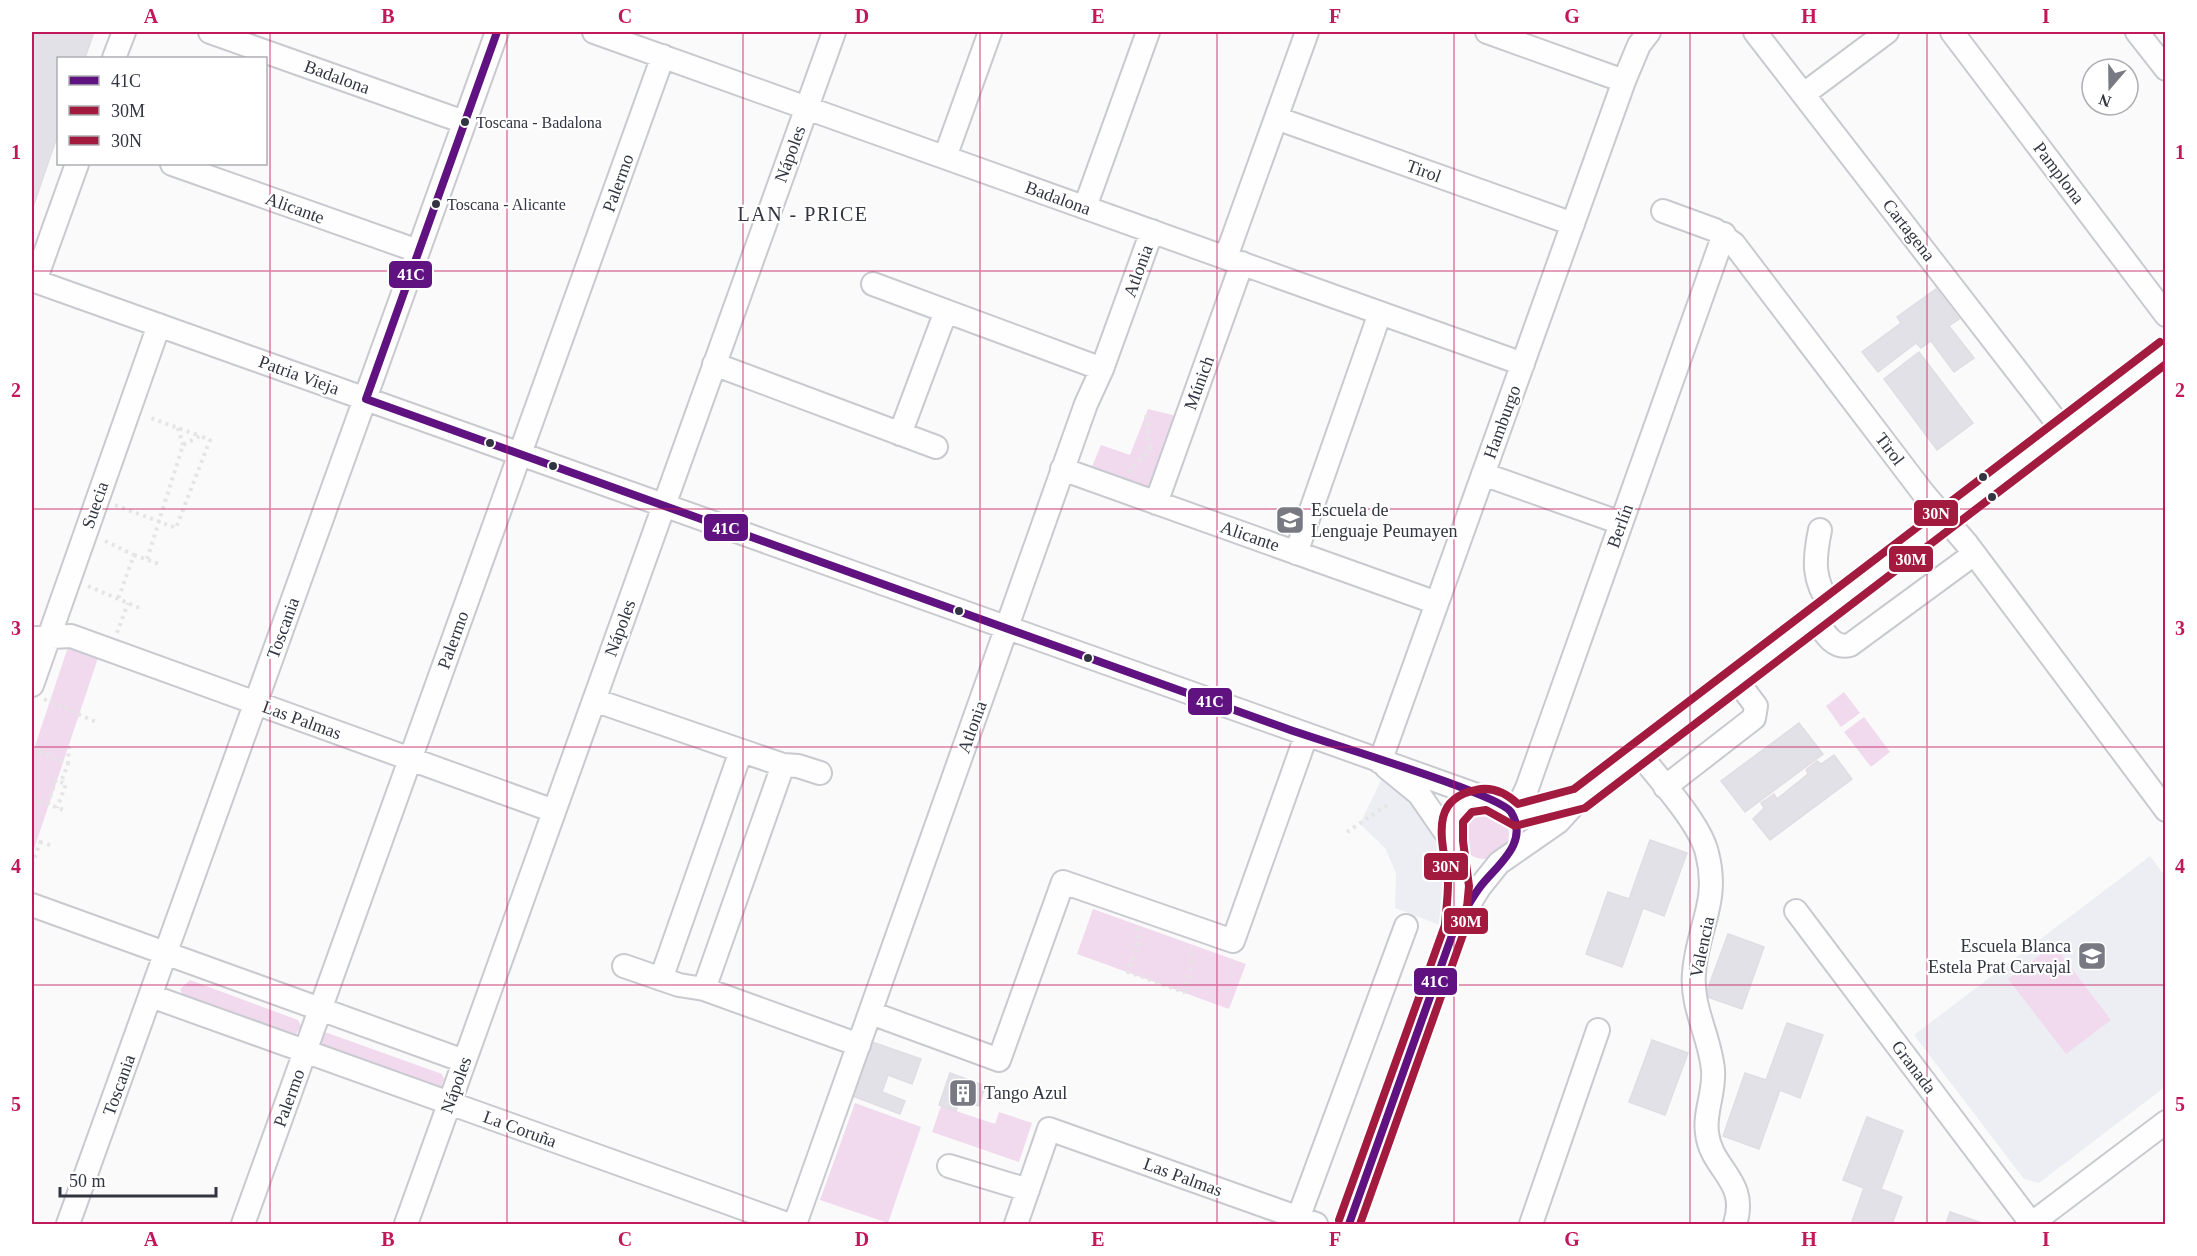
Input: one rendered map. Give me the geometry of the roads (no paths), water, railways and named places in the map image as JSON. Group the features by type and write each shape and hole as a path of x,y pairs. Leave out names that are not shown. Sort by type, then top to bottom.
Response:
{"street":[{"path":"114,57 124,32"},
{"name":"Badalona","path":"210,32 464,122"},
{"name":"Toscania","path":"68,1224 497,32"},
{"name":"Badalona","path":"594,32 1523,364"},
{"name":"Nápoles","path":"406,1224 834,32"},
{"path":"945,157 990,32"},
{"path":"1085,207 1148,32"},
{"name":"Múnich","path":"1156,503 1234,260 1276,118 1307,32"},
{"path":"1487,32 1624,81 1639,45 1649,32"},
{"name":"Cartagena","path":"1755,32 2062,429"},
{"path":"1804,94 1887,32"},
{"name":"Pamplona","path":"1952,32 2166,315"},
{"path":"2137,32 2166,69"},
{"name":"Palermo","path":"243,1224 663,56"},
{"name":"Hamburgo","path":"1380,762 1624,81"},
{"name":"Tirol","path":"1276,118 1573,224"},
{"path":"33,280 77,165"},
{"name":"Alicante","path":"175,165 418,252"},
{"name":"Tirol","path":"1663,211 1724,234 1734,244 1974,554 2166,810"},
{"name":"Atlonia","path":"795,1224 1062,469 1086,404 1102,369 1152,231"},
{"name":"Berlín","path":"1514,816 1527,788 1724,234"},
{"name":"Patria Vieja","path":"33,280 1306,736 1416,772 1488,799"},
{"path":"873,284 1102,369"},
{"path":"900,434 946,311"},
{"path":"1296,553 1380,313"},
{"name":"Suecia","path":"37,692 40,637 69,578 159,325"},
{"path":"1452,844 1470,864 1484,867 1505,859 1558,822 1579,799 1638,752 2166,350"},
{"path":"714,364 936,447"},
{"name":"Alicante","path":"1062,469 1437,603"},
{"path":"1484,474 1621,523"},
{"path":"1820,530 1816,576 1821,593 1822,611 1833,643 1841,647 1850,645 1974,554"},
{"name":"Las Palmas","path":"40,637 71,636 554,811"},
{"path":"1665,787 1754,718 1756,706 1735,678"},
{"path":"594,700 783,765 798,766 820,774"},
{"path":"871,1012 999,1060 1063,882 1233,940 1306,736"},
{"path":"661,979 741,751"},
{"name":"Valencia","path":"1638,752 1701,836 1709,860 1712,899 1694,970 1693,988 1713,1071 1707,1134 1713,1152 1736,1189 1738,1223"},
{"name":"Patria Vieja","path":"1380,762 1419,794 1452,844"},
{"path":"704,989 783,765"},
{"path":"1349,1224 1455,927 1479,888 1505,859 1518,836 1514,816 1500,803 1488,799 1469,802 1458,810 1452,821 1452,844 1458,882 1455,927"},
{"path":"1514,816 1579,799"},
{"path":"32,905 464,1062"},
{"name":"Granada","path":"1796,911 2031,1224"},
{"path":"1303,1222 1406,926"},
{"path":"624,966 661,979 704,989 859,1045"},
{"name":"La Coruña","path":"151,996 449,1103 749,1218 787,1224"},
{"path":"1531,1224 1598,1030"},
{"path":"2031,1224 2166,1122"},
{"name":"Las Palmas","path":"1028,1190 1050,1129 1303,1222"},
{"path":"949,1166 1028,1190 1016,1224"}],"place":[{"name":"Toscana - Badalona","path":"465,122"},
{"name":"Toscana - Alicante","path":"436,204"},
{"name":"Escuela de Lenguaje Peumayen","path":"1290,520"},
{"name":"Escuela Blanca Estela Prat Carvajal","path":"2092,956"},
{"name":"Tango Azul","path":"963,1093"}],"district":[{"name":"LAN - PRICE","path":"803,214"}]}
